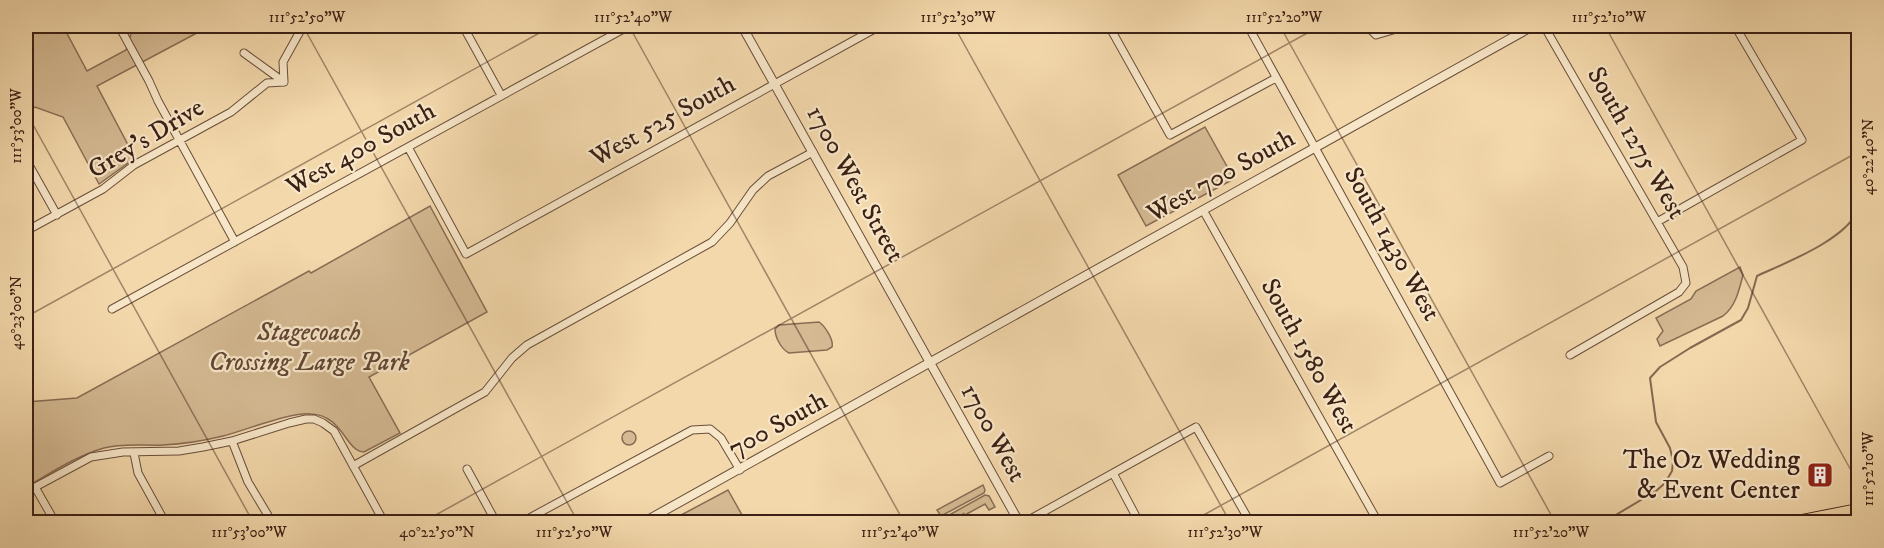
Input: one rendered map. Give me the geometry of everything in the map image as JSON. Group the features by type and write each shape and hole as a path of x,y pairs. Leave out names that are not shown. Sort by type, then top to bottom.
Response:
{"highway":[{"path":"1797,522 1858,510"}],"street":[{"path":"119,26 234,242"},
{"path":"284,82 283,62 303,26"},
{"path":"463,26 501,95"},
{"name":"West 400 South","path":"112,309 630,26"},
{"name":"1700 West Street","path":"742,26 931,364"},
{"name":"West 525 South","path":"408,147 466,254 880,26"},
{"path":"1109,26 1170,135 1276,78"},
{"name":"South 1430 West","path":"1248,26 1500,483 1549,456"},
{"path":"1367,26 1376,35 1402,26"},
{"name":"West 700 South","path":"931,364 1533,26"},
{"name":"South 1275 West","path":"1544,26 1683,267 1686,284 1679,292 1570,355"},
{"path":"1657,222 1802,140 1735,26"},
{"path":"244,53 284,82"},
{"name":"Grey's Drive","path":"26,231 104,189 134,165 231,112 267,83 284,82"},
{"path":"353,466 485,392 512,358 527,345 712,242 730,223 753,190 768,176 813,152"},
{"path":"29,165 57,215"},
{"name":"South 1580 West","path":"1203,210 1378,522"},
{"name":"700 South","path":"644,522 931,364"},
{"name":"1700 West","path":"931,364 1019,522"},
{"path":"26,492 91,457 123,452 179,451 232,441 298,420 314,419 334,431 384,522"},
{"path":"1025,522 1196,427 1250,522"},
{"path":"522,522 692,430 710,429 721,438 740,470"},
{"path":"232,441 248,482 272,522"},
{"path":"134,453 138,473 165,522"},
{"path":"467,469 496,522"},
{"path":"1113,473 1140,522"},
{"path":"35,487 55,522"}],"green space":[{"path":"26,26 63,26 87,71 126,50 135,26 210,26 97,86 135,158 99,184 63,117 35,107 26,112"},
{"path":"1205,127 1234,179 1146,226 1118,175"},
{"name":"Stagecoach Crossing Large Park","path":"430,206 487,312 369,377 400,433 364,452 353,446 330,420 322,416 302,414 280,418 201,441 171,445 111,446 74,460 26,487 26,402 77,398 309,271 311,273"},
{"path":"1740,267 1743,275 1740,286 1734,303 1723,316 1660,346 1657,339 1663,331 1656,318 1691,299 1696,291"},
{"path":"819,322 832,341 832,347 827,350 789,353 783,349 777,339 775,329 779,325"},
{"path":"629,431 634,433 636,438 634,443 629,445 624,443 622,438 624,433"},
{"path":"983,485 984,493 941,516 937,510"},
{"path":"728,490 746,522 668,522"},
{"path":"985,495 989,496 995,507 989,510 985,504 965,515 963,513 967,522 949,518 942,519"}],"waterway":[{"path":"1604,522 1656,491 1665,483 1672,471 1673,461 1670,448 1656,422 1650,378 1660,367 1741,320 1748,308 1757,276 1827,241 1851,222 1858,211"}],"place":[{"name":"The Oz Wedding & Event Center","path":"1820,475"}]}
